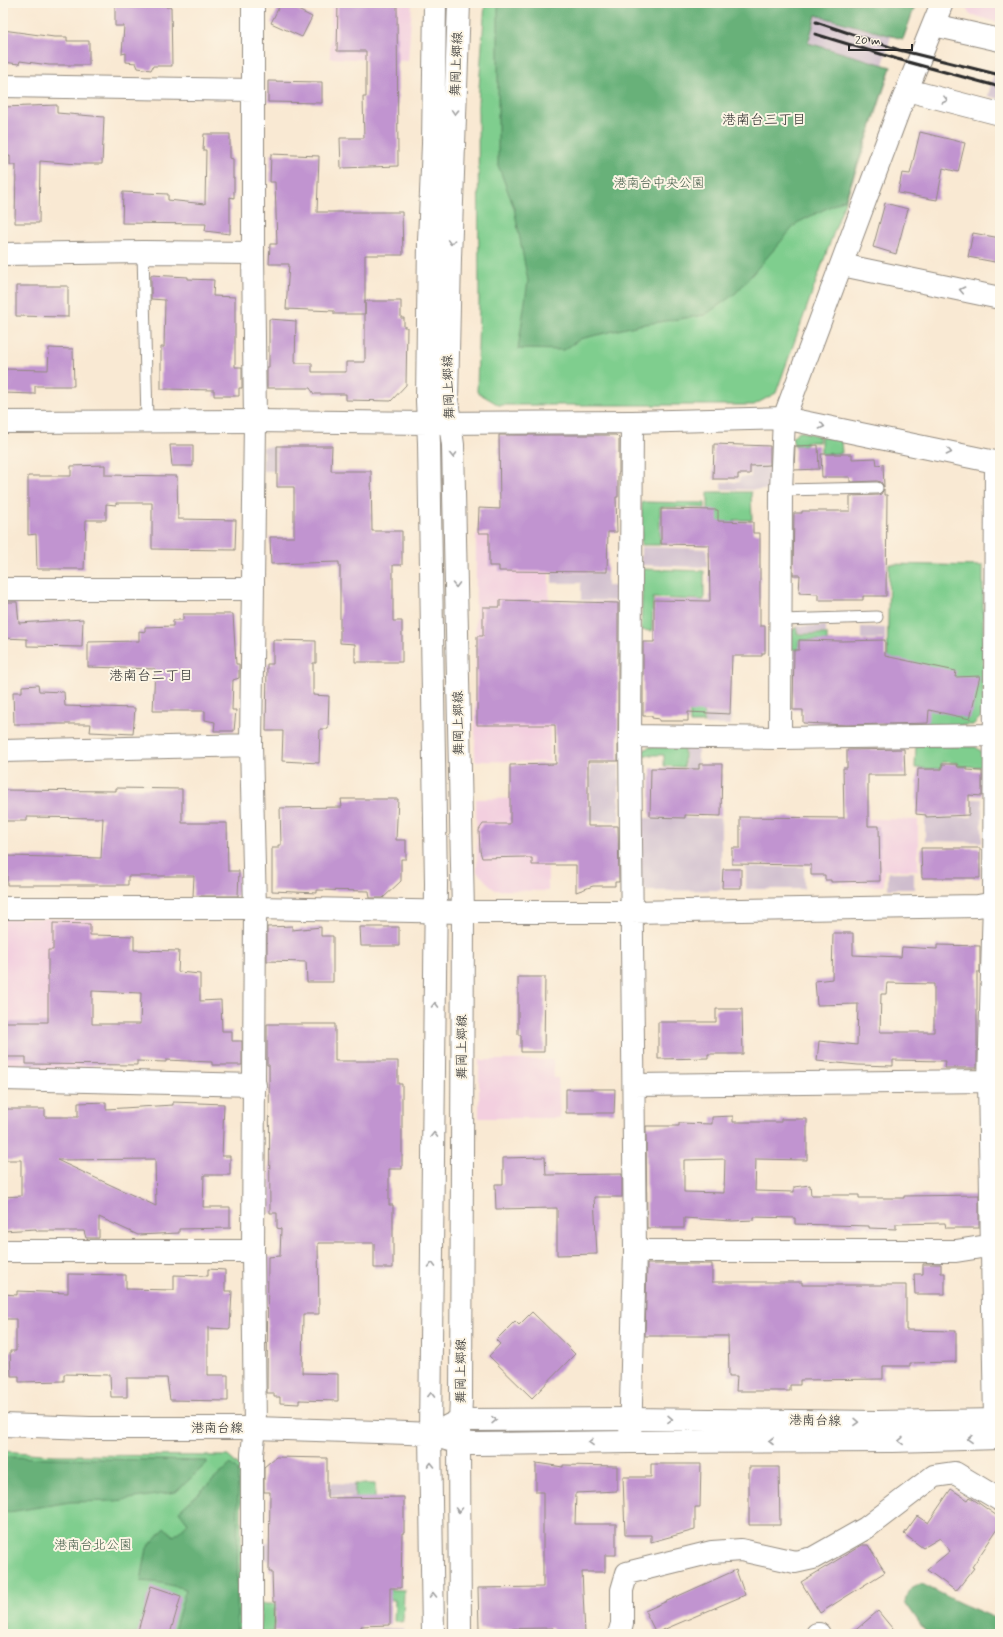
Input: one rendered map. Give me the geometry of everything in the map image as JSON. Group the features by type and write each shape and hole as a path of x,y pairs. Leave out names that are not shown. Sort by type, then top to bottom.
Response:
{"street":[{"path":"252,1634 252,1454 255,1428 253,1252 255,908 251,745 255,421 253,3"},
{"name":"舞岡上郷線","path":"433,1634 430,1434 436,911 427,401 429,241 433,144 435,3"},
{"name":"舞岡上郷線","path":"459,3 447,392 453,445 462,912 459,1444 460,1634"},
{"path":"780,738 781,490 784,418 907,90 942,3"},
{"path":"934,25 1000,40"},
{"path":"3,86 253,90"},
{"path":"907,90 1000,114"},
{"path":"3,254 253,252"},
{"path":"842,266 1000,298"},
{"path":"3,422 255,421 450,423 632,422 784,418 998,462 997,902 994,1080 998,1426 892,1441 459,1444 430,1434"},
{"path":"630,1442 635,1251 630,736 632,422"},
{"path":"3,589 252,589"},
{"path":"630,736 780,738 997,733"},
{"path":"3,751 251,745"},
{"path":"3,908 255,908 462,912 631,912 978,906 997,902"},
{"path":"3,1079 255,1085"},
{"path":"634,1085 994,1080"},
{"path":"635,1251 956,1251 995,1245"},
{"path":"3,1252 253,1252"},
{"name":"港南台線","path":"460,1420 631,1419 876,1422 998,1426"},
{"path":"430,1434 460,1420"},
{"name":"港南台線","path":"3,1425 90,1428 255,1428 430,1434"},
{"path":"619,1634 622,1624 622,1590 627,1573 712,1552 741,1550 795,1562 813,1558 866,1528 934,1476 955,1473 1000,1500"}],"lane":[{"path":"143,252 147,421"},
{"path":"781,490 877,488"},
{"path":"781,620 877,617"}],"shaded area":[{"path":"332,3 412,3 408,61 330,58"},
{"path":"967,3 1000,3 1000,23 969,14 966,7"},
{"path":"817,15 891,36 883,65 808,43"},
{"path":"996,65 1000,66 1000,99 988,96"},
{"path":"263,447 276,447 276,471 263,471"},
{"path":"751,466 770,466 770,490 721,489 721,482 739,482 740,477 751,477"},
{"path":"476,534 552,535 549,571 550,762 475,761"},
{"path":"641,547 707,549 707,567 641,565"},
{"path":"552,572 607,573 607,586 621,586 620,601 581,600 581,583 552,583"},
{"path":"798,626 826,626 826,633 798,633"},
{"path":"861,627 885,628 885,639 861,639"},
{"path":"705,714 731,714 731,725 705,725"},
{"path":"698,747 698,795 686,814 685,748"},
{"path":"590,765 619,765 619,821 574,821 574,809 590,809"},
{"path":"547,798 548,891 495,890 477,872 476,799"},
{"path":"972,799 982,799 982,842 925,841 925,818 972,817"},
{"path":"639,818 721,818 721,890 646,891 640,883"},
{"path":"844,818 918,820 918,870 884,870 884,886 843,885"},
{"path":"746,867 804,867 804,889 746,889"},
{"path":"888,872 914,872 914,889 888,889"},
{"path":"3,918 93,919 93,1070 3,1070"},
{"path":"479,1060 553,1060 554,1078 558,1078 560,1118 479,1118"},
{"path":"329,1483 355,1484 354,1500 352,1500 351,1496 328,1495"},
{"path":"261,1542 277,1542 277,1560 261,1560"},
{"path":"403,1628 404,1634 367,1634 367,1629"}],"green space":[{"name":"港南台中央公園","path":"485,3 916,3 903,39 816,15 808,43 891,67 871,129 776,393 754,405 499,405 477,392 479,301 478,102"},
{"name":"港南台中央公園","path":"498,3 916,3 903,39 816,15 808,43 891,67 845,199 797,223 736,293 705,315 639,325 580,339 564,350 518,349 528,281 514,208 498,165"},
{"path":"799,431 819,436 819,442 805,442 806,445 794,445 792,437"},
{"path":"821,436 841,440 842,453 821,454"},
{"path":"708,492 751,492 752,520 734,520 734,527 708,519"},
{"path":"642,502 705,503 705,508 660,507 660,545 641,545"},
{"path":"889,564 983,566 983,715 973,725 886,725"},
{"path":"643,569 704,571 704,600 653,598 652,631 641,630"},
{"path":"797,627 797,634 827,634 827,646 819,646 819,640 799,640 799,650 791,649 791,631"},
{"path":"703,675 704,723 690,723 689,693"},
{"path":"916,745 976,747 983,753 983,767 958,766 958,763 942,762 941,769 915,768"},
{"path":"649,747 684,748 684,767 664,766 664,755 644,755 644,767 640,767 641,752"},
{"name":"港南台北公園","path":"3,1451 54,1455 228,1456 241,1468 241,1634 3,1634"},
{"path":"3,1457 207,1461 207,1463 176,1492 116,1501 70,1502 3,1513"},
{"path":"231,1464 238,1471 237,1634 173,1634 186,1589 161,1583 141,1581 147,1548 165,1528 174,1536 188,1523 179,1511"},
{"path":"355,1484 375,1484 375,1500 355,1500"},
{"path":"922,1584 960,1603 1000,1620 1000,1634 927,1634 905,1602 910,1589"},
{"path":"332,1588 404,1590 403,1622 394,1621 395,1600 382,1600"},
{"path":"261,1604 280,1604 280,1610 274,1610 274,1632 260,1632"}],"building":[{"path":"115,3 166,3 166,7 171,7 172,66 153,66 151,70 138,68 136,63 126,62 126,53 122,54 124,26 115,26"},
{"path":"281,3 284,3 312,17 302,37 271,23"},
{"path":"338,3 397,3 398,166 341,168 340,138 364,138 363,97 366,97 366,51 337,51"},
{"path":"3,30 54,37 67,37 67,41 89,41 89,65 49,65 20,61 19,64 3,62"},
{"path":"268,81 322,82 322,103 268,102"},
{"path":"57,105 57,113 104,117 102,164 77,164 40,161 39,223 15,223 16,165 10,165 10,156 3,157 3,107"},
{"path":"920,132 965,143 958,172 943,168 937,200 898,193 902,173 910,174"},
{"path":"204,134 230,134 230,158 233,159 234,198 230,197 230,234 205,231 206,224 122,223 123,192 168,194 168,200 205,204 206,150 203,150"},
{"path":"271,154 319,156 317,212 402,212 403,255 365,255 365,314 334,314 334,311 286,309 289,264 269,264 270,244 277,244 275,182 270,182"},
{"path":"885,203 908,209 896,254 873,247"},
{"path":"973,233 1000,238 1000,263 968,257"},
{"path":"151,275 214,280 213,296 235,297 235,367 242,367 242,388 239,388 239,396 214,396 214,390 161,389 161,347 164,347 165,300 151,299"},
{"path":"16,286 68,286 68,317 16,316"},
{"path":"365,301 401,301 401,318 404,318 404,327 407,327 406,385 391,401 346,400 346,394 314,394 310,388 267,388 267,367 269,367 269,319 296,321 295,363 312,363 312,372 346,372 346,362 365,362"},
{"path":"49,348 73,349 74,386 35,386 35,394 3,393 3,369 48,370"},
{"path":"499,435 616,435 619,438 618,497 616,497 617,532 608,532 607,572 499,571 499,566 489,566 489,533 478,533 479,508 500,509"},
{"path":"714,444 770,446 770,465 750,466 750,474 738,474 738,479 713,479"},
{"path":"170,445 193,445 193,466 172,466"},
{"path":"818,445 819,469 794,470 795,446"},
{"path":"277,446 332,446 331,471 371,471 372,531 402,531 402,565 393,565 393,621 402,621 402,662 355,662 355,644 340,643 339,562 271,564 270,537 294,537 294,487 277,487"},
{"path":"821,454 852,454 852,459 876,458 877,465 883,464 884,487 881,482 877,481 850,482 850,477 822,477"},
{"path":"105,465 105,475 177,476 178,519 236,520 235,550 152,549 152,503 116,503 116,505 106,504 106,520 86,520 84,569 37,569 36,534 28,535 28,476 71,476 71,466"},
{"path":"884,489 884,495 887,495 886,596 863,596 863,600 818,600 818,594 799,593 800,575 793,575 794,513 802,513 802,511 850,511 850,496 878,495 881,494"},
{"path":"661,509 718,510 718,521 753,522 753,533 760,533 760,626 765,626 765,653 762,653 762,656 732,656 730,714 688,712 688,721 659,721 659,719 652,718 652,716 643,716 643,642 654,642 654,600 710,601 709,545 661,544"},
{"path":"500,600 618,603 618,761 588,761 588,826 618,826 619,882 615,882 615,886 593,886 576,892 576,865 532,865 532,858 526,857 482,858 480,851 479,830 483,824 510,824 510,765 556,764 555,725 477,725 477,636 483,636 483,607 500,607"},
{"path":"3,602 17,602 19,623 83,619 82,647 27,646 27,639 3,638"},
{"path":"183,614 233,614 236,664 239,664 239,678 233,680 232,710 236,710 234,731 214,731 215,722 205,720 205,711 153,711 155,669 88,667 88,642 139,641 139,631 145,632 145,627 173,626 173,620 183,620"},
{"path":"273,640 316,641 316,663 313,663 313,695 329,696 328,729 320,729 319,763 282,761 283,731 266,731 267,664 273,664"},
{"path":"799,640 885,640 885,656 956,671 955,677 980,676 970,719 929,710 928,723 847,725 803,723 803,710 793,710 794,650 799,650"},
{"path":"38,685 39,691 64,692 65,706 135,708 133,734 90,732 91,724 14,724 13,692 22,692 22,686"},
{"path":"904,749 905,775 868,775 868,826 879,826 880,881 831,882 831,880 825,880 825,875 811,875 811,865 732,864 732,848 740,848 740,817 844,818 843,768 847,768 847,750"},
{"path":"699,764 722,764 721,816 685,815 685,818 650,817 651,768 699,769"},
{"path":"942,764 957,764 958,767 967,767 967,770 982,771 982,796 969,795 969,815 926,817 926,815 916,814 918,769 942,769"},
{"path":"116,788 182,789 182,823 227,823 228,871 239,871 238,896 193,896 194,876 128,876 128,885 7,885 7,856 101,858 103,818 27,817 27,821 6,821 3,815 3,790 116,791"},
{"path":"341,799 398,799 396,840 406,840 406,859 401,859 401,881 383,898 370,898 369,891 317,890 317,893 272,891 272,848 278,848 278,845 281,845 280,808 342,807"},
{"path":"921,848 980,848 980,878 922,878"},
{"path":"723,869 741,869 741,888 722,888"},
{"path":"53,923 90,924 90,935 134,936 134,950 179,951 178,972 200,974 200,1001 221,1000 222,1031 232,1031 232,1041 242,1041 242,1065 212,1065 212,1062 166,1060 166,1062 137,1061 137,1065 26,1064 26,1057 3,1057 3,1022 48,1022 48,950 53,950","holes":["92,991 141,993 140,1024 92,1024"]},
{"path":"292,926 292,930 321,927 321,936 333,936 333,982 307,982 306,962 267,961 267,927"},
{"path":"360,927 399,927 399,946 361,946"},
{"path":"833,933 853,933 853,955 901,957 902,947 937,949 937,945 980,946 980,972 977,972 977,1068 945,1068 946,1061 893,1060 893,1066 858,1065 817,1061 819,1041 857,1045 858,1004 817,1005 815,981 832,979","holes":["887,983 934,984 934,1032 880,1032 881,994 886,994"]},
{"path":"518,977 545,977 544,1052 521,1052 521,1035 518,1035"},
{"path":"716,1009 742,1009 743,1054 708,1054 708,1058 658,1059 658,1022 716,1022"},
{"path":"267,1024 335,1024 335,1061 398,1061 398,1084 402,1084 402,1169 389,1169 389,1205 393,1205 393,1268 374,1268 374,1243 318,1243 319,1314 303,1314 302,1373 338,1374 338,1401 299,1400 299,1404 280,1403 280,1397 274,1397 274,1393 267,1393 268,1257 280,1256 281,1229 277,1228 277,1213 270,1213 269,1065 267,1065"},
{"path":"566,1089 615,1089 614,1113 566,1113"},
{"path":"106,1102 106,1109 173,1105 173,1102 224,1104 222,1156 230,1156 230,1175 204,1175 203,1207 230,1207 230,1228 179,1229 179,1233 138,1235 99,1217 99,1238 86,1238 84,1231 36,1231 36,1229 3,1231 3,1197 21,1196 21,1160 3,1160 3,1109 45,1109 45,1117 78,1117 78,1103","holes":["155,1159 156,1206 57,1160"]},
{"path":"733,1116 733,1122 781,1122 781,1119 807,1119 807,1160 756,1159 755,1191 794,1192 794,1187 810,1185 811,1195 859,1195 859,1198 979,1195 979,1228 946,1228 945,1223 896,1224 896,1229 869,1228 869,1226 795,1224 795,1218 754,1217 754,1220 732,1221 684,1218 684,1228 647,1228 646,1126 679,1126 679,1123 712,1124 712,1117","holes":["725,1159 724,1193 684,1192 684,1160"]},
{"path":"545,1157 546,1175 622,1174 622,1197 594,1197 597,1254 557,1255 557,1208 496,1209 495,1184 503,1184 503,1158"},
{"path":"647,1264 712,1264 712,1282 802,1282 802,1285 906,1285 906,1330 956,1331 956,1362 910,1363 910,1366 883,1366 883,1379 800,1380 800,1385 790,1385 790,1391 736,1391 737,1376 729,1376 728,1336 645,1336"},
{"path":"923,1264 941,1264 941,1273 945,1273 945,1294 915,1294 914,1274 923,1274"},
{"path":"208,1269 225,1270 225,1291 232,1291 230,1329 208,1328 208,1375 228,1375 228,1401 170,1400 167,1378 127,1378 127,1397 111,1397 110,1375 64,1374 64,1381 19,1382 19,1376 11,1376 10,1351 16,1351 16,1319 3,1319 3,1294 17,1295 17,1291 68,1293 68,1274 126,1275 126,1289 174,1290 174,1275 208,1276"},
{"path":"532,1312 575,1354 532,1398 489,1356 500,1344 496,1340 515,1321 519,1325"},
{"path":"276,1457 327,1458 327,1498 404,1497 401,1588 390,1588 390,1625 361,1626 361,1634 275,1631 276,1602 273,1602 272,1572 269,1572 270,1492 264,1492 264,1467"},
{"path":"536,1463 563,1467 563,1465 617,1466 617,1491 576,1493 575,1524 616,1524 616,1555 605,1555 605,1572 582,1572 585,1634 553,1634 553,1628 479,1629 478,1588 543,1587 543,1492 536,1492"},
{"path":"651,1464 701,1464 700,1507 695,1507 695,1530 651,1542 651,1535 625,1535 623,1477 651,1477"},
{"path":"749,1467 779,1467 780,1525 749,1525"},
{"path":"951,1489 968,1500 970,1497 1000,1518 1000,1525 972,1567 974,1568 956,1591 927,1570 950,1551 940,1538 923,1548 904,1534 917,1516 928,1523"},
{"path":"862,1545 868,1545 885,1572 820,1613 801,1582"},
{"path":"736,1570 745,1595 656,1633 645,1611"},
{"path":"151,1586 181,1596 170,1634 137,1634"},
{"path":"878,1611 897,1634 851,1634"}],"railway":[{"path":"816,22 899,50 1000,75"},
{"path":"815,34 897,59 1000,87"}],"district":[{"name":"港南台三丁目","path":"764,120"},
{"name":"港南台二丁目","path":"151,676"}]}
